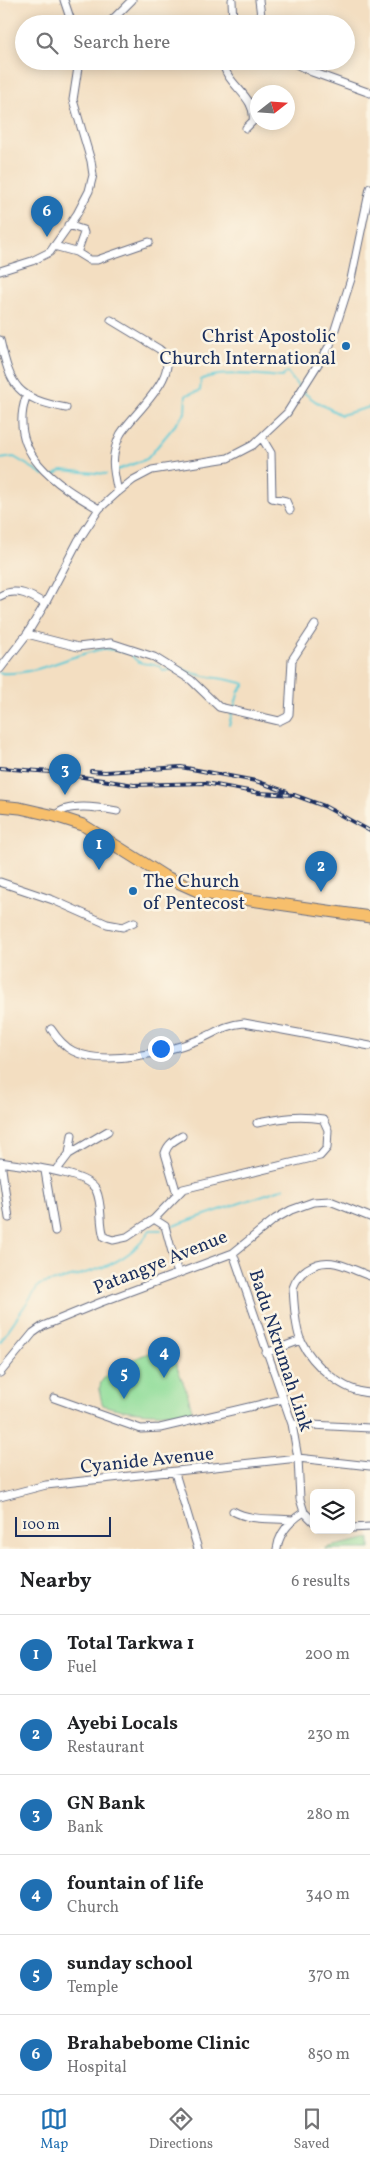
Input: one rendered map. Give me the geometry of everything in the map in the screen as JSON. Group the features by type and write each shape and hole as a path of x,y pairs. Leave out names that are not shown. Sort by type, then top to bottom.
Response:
{"main road":[{"path":"0,806 20,808 55,816 83,825 164,876 202,893 370,917"}],"street":[{"path":"64,0 69,15"},
{"path":"232,0 233,15"},
{"path":"259,0 261,15"},
{"path":"117,15 130,1"},
{"path":"0,271 45,256 84,204 93,175 88,147 74,108 78,70"},
{"path":"225,70 232,82 244,93 250,105 253,121 246,128"},
{"path":"308,70 370,93"},
{"path":"0,669 45,604 64,565 100,509 118,492 132,480 152,470 228,458 253,445 287,413 326,354 337,325 351,279 370,188"},
{"path":"68,225 80,228 84,234 76,252"},
{"path":"54,246 76,252 89,260 97,260 149,242"},
{"path":"111,320 164,352 168,362 165,373 153,395 120,436 112,466 118,492"},
{"path":"0,340 10,375 26,396 45,404 66,408"},
{"path":"26,396 21,412 23,439 38,463 61,486 100,509"},
{"path":"262,438 271,453 272,498 286,501 290,510"},
{"path":"0,596 10,592 25,593 45,604"},
{"path":"26,634 78,647 111,643 154,657 191,680 219,707 279,721 289,714 292,660 315,625"},
{"path":"55,816 60,810 79,807 118,811"},
{"path":"0,882 53,900 107,924 123,927 134,922"},
{"path":"51,1030 62,1044 74,1052 102,1056 156,1054 198,1040 230,1024 244,1023 370,1046"},
{"path":"9,1218 0,1162 56,1171 84,1179 95,1189 100,1204 100,1224 104,1236 113,1240 127,1237 154,1219 183,1189 205,1182 307,1160 320,1156 327,1148 328,1130 323,1119 308,1116 286,1117 257,1123"},
{"path":"56,1171 69,1154 108,1132"},
{"path":"69,1154 72,1135"},
{"path":"177,1194 165,1153 172,1141 182,1136"},
{"path":"45,1170 56,1231"},
{"name":"Patangye Avenue","path":"0,1373 33,1333 43,1326 233,1253 274,1219 291,1210 313,1202 330,1202 370,1217"},
{"path":"154,1219 165,1226 178,1274"},
{"name":"Badu Nkrumah Link","path":"233,1253 292,1424 298,1458 300,1499 304,1512"},
{"path":"370,1276 331,1262 317,1263 302,1272 296,1279 293,1288 301,1340 312,1356 344,1385 364,1393 370,1393"},
{"path":"266,1353 301,1340"},
{"path":"54,1398 141,1429 160,1428 283,1399"},
{"path":"292,1424 370,1428"},
{"name":"Cyanide Avenue","path":"2,1497 46,1485 175,1473 298,1458 370,1466"},
{"path":"175,1473 198,1549"},
{"path":"0,1489 2,1497"},
{"path":"233,1511 241,1516 292,1520"},
{"path":"278,1549 279,1538 292,1520 304,1512 310,1518"},
{"path":"355,1528 370,1527"}],"green space":[{"path":"169,1347 192,1410 171,1413 147,1413 103,1405 100,1386 109,1373 141,1356"},
{"path":"370,1538 370,1549 325,1549 325,1548"}],"waterway":[{"path":"117,470 147,459 185,413 186,395 200,391 201,380 229,374 282,377 287,372 300,389"},
{"path":"303,392 341,415 370,407"},
{"path":"0,459 14,457 44,475"},
{"path":"53,476 62,470 106,474"},
{"path":"0,673 27,671 103,649 130,653 139,662 156,665 164,671 170,670"},
{"path":"177,669 181,668 196,674 245,684 239,691 234,708"},
{"path":"229,725 232,713"},
{"path":"170,1227 284,1188"},
{"path":"0,1342 39,1285 86,1273 116,1262 129,1254 150,1230 161,1230"}],"railway":[{"path":"91,771 105,772 181,767 256,781 287,792"},
{"path":"0,768 51,772 134,785 205,783 259,793 294,795 324,806 370,831"}],"place":[{"name":"Brahabebome Clinic","path":"47,237"},
{"name":"Christ Apostolic Church International","path":"346,346"},
{"name":"GN Bank","path":"65,795"},
{"name":"Total Tarkwa 1","path":"99,870"},
{"name":"The Church of Pentecost","path":"133,891"},
{"name":"Ayebi Locals","path":"321,892"},
{"name":"fountain of life","path":"164,1378"},
{"name":"sunday school","path":"124,1399"}]}
